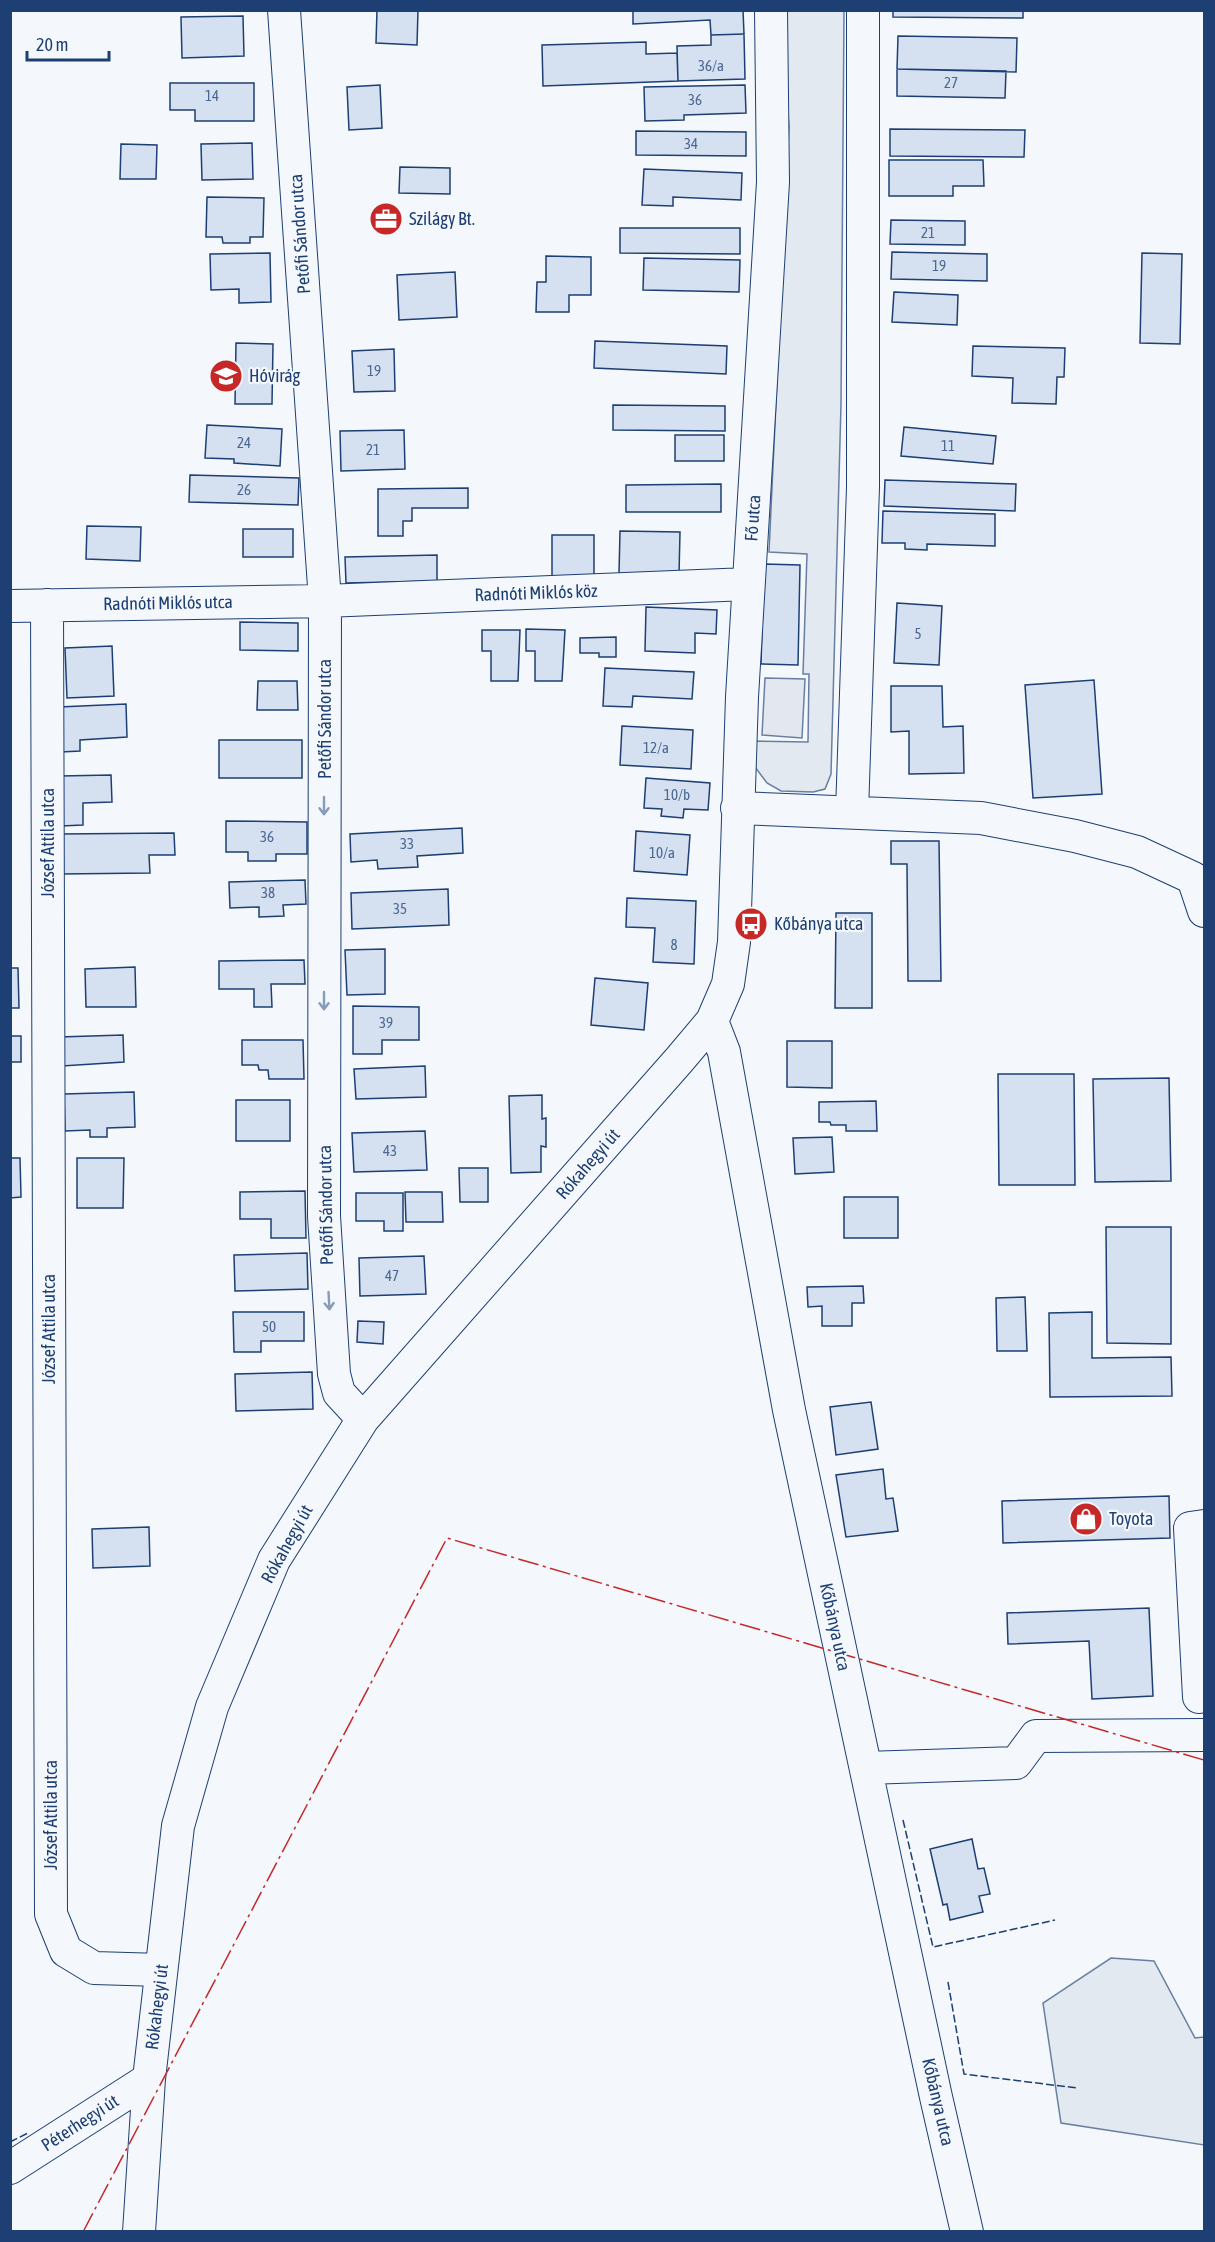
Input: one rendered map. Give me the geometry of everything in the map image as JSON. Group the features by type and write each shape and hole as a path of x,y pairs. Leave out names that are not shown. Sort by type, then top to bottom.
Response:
{"street":[{"name":"Petőfi Sándor utca","path":"284,10 325,601 324,1216 334,1374 339,1393 363,1419"},
{"name":"Fő utca","path":"712,1021 728,984 734,942 737,808 748,584 773,182 771,10"},
{"path":"852,812 863,487 863,10"},
{"name":"Radnóti Miklós köz","path":"325,601 748,584"},
{"name":"Radnóti Miklós utca","path":"10,606 325,601"},
{"name":"József Attila utca","path":"47,605 51,1914 66,1951 94,1968 160,1970"},
{"path":"737,808 981,818 1075,836 1137,852 1193,878 1204,911"},
{"name":"Rókahegyi út","path":"139,2232 149,2079 178,1826 212,1707 274,1560 363,1419 712,1021"},
{"name":"Kőbánya utca","path":"712,1021 724,1052 789,1410 967,2232"},
{"path":"1199,1697 1190,1527 1204,1526"},
{"path":"866,1768 1016,1763 1036,1736 1204,1735"},
{"name":"Péterhegyi út","path":"10,2168 149,2079"}],"shaded area":[{"path":"780,11 844,11 841,404 831,774 825,789 813,792 781,791 767,783 755,767 752,741 808,742 809,674 803,674 807,554 769,552 789,126"},
{"path":"765,678 805,679 802,738 762,735"},
{"path":"1111,1958 1154,1961 1195,2038 1204,2037 1204,2145 1061,2123 1043,2003"}],"building":[{"path":"377,10 418,10 417,45 376,43"},
{"path":"633,10 743,10 744,34 711,35 710,20 633,24"},
{"path":"893,10 1023,10 1023,18 893,17"},
{"path":"243,16 244,56 182,58 181,17"},
{"path":"744,34 745,79 678,81 677,46 711,45 711,35"},
{"path":"898,36 1017,38 1016,72 897,69"},
{"path":"646,42 646,54 677,53 678,81 543,86 542,45"},
{"path":"897,69 1006,71 1005,98 897,96"},
{"path":"170,83 254,83 254,121 195,121 195,110 170,110"},
{"path":"380,85 382,128 349,130 347,87"},
{"path":"745,85 746,113 684,115 684,120 645,121 644,87"},
{"path":"890,129 1025,130 1024,157 890,156"},
{"path":"636,131 746,132 746,156 636,155"},
{"path":"252,143 253,179 202,180 201,144"},
{"path":"121,144 157,145 156,179 120,179"},
{"path":"889,160 983,160 984,186 953,186 953,196 889,196"},
{"path":"400,167 450,168 450,194 399,193"},
{"path":"644,169 742,173 741,200 673,197 673,206 642,205"},
{"path":"207,197 264,198 263,237 250,237 250,243 223,243 222,237 206,237"},
{"path":"891,220 965,221 965,245 890,244"},
{"path":"620,228 740,228 740,254 620,253"},
{"path":"892,252 987,254 987,281 891,279"},
{"path":"270,253 271,302 239,303 239,289 211,290 210,254"},
{"path":"1142,253 1182,254 1180,344 1140,343"},
{"path":"546,256 591,257 591,295 569,295 569,312 536,312 537,282 546,282"},
{"path":"644,258 740,260 739,292 643,290"},
{"path":"455,272 457,317 399,320 397,275"},
{"path":"894,292 958,295 957,325 892,322"},
{"path":"595,341 727,346 726,374 594,368"},
{"path":"236,343 273,344 272,404 235,404"},
{"path":"973,346 1065,348 1064,377 1057,377 1056,404 1012,403 1013,378 972,376"},
{"path":"394,349 395,391 354,392 352,351"},
{"path":"613,405 725,406 725,431 613,430"},
{"path":"207,425 282,429 280,466 234,463 234,459 205,458"},
{"path":"904,427 996,436 993,464 901,456"},
{"path":"404,430 405,469 341,471 340,431"},
{"path":"675,435 724,435 724,461 675,461"},
{"path":"190,475 299,478 298,505 189,502"},
{"path":"885,480 1016,484 1015,511 884,506"},
{"path":"721,484 721,512 626,512 626,485"},
{"path":"468,488 468,508 412,508 412,521 403,521 403,536 378,536 378,489"},
{"path":"883,511 995,514 995,546 927,544 927,550 905,549 905,543 882,543"},
{"path":"87,526 141,527 140,561 86,559"},
{"path":"243,529 293,529 293,557 243,557"},
{"path":"620,531 680,532 679,575 619,574"},
{"path":"552,535 594,535 594,581 552,581"},
{"path":"437,555 437,581 346,583 345,557"},
{"path":"764,564 800,565 798,665 761,664"},
{"path":"897,603 942,606 939,665 894,663"},
{"path":"646,607 717,610 716,634 695,633 695,653 645,651"},
{"path":"240,622 298,623 298,651 240,650"},
{"path":"526,629 565,630 562,681 535,681 535,651 526,651"},
{"path":"482,630 520,630 518,681 491,681 491,651 482,651"},
{"path":"616,637 616,657 599,657 599,653 580,653 580,638"},
{"path":"112,646 114,696 67,698 65,648"},
{"path":"605,668 694,672 692,699 633,696 632,707 603,706"},
{"path":"1094,680 1102,794 1033,798 1025,685"},
{"path":"258,681 297,681 298,710 257,710"},
{"path":"891,686 942,686 943,727 963,726 964,773 909,774 909,731 891,732"},
{"path":"126,704 127,737 80,740 80,751 61,752 59,707"},
{"path":"622,726 693,730 691,769 620,765"},
{"path":"219,740 302,740 302,778 219,778"},
{"path":"111,775 112,802 83,803 83,825 61,826 60,776"},
{"path":"646,778 710,783 708,810 684,809 683,818 661,816 662,809 644,808"},
{"path":"226,821 307,822 307,854 276,854 276,861 248,861 248,852 226,852"},
{"path":"462,828 463,853 417,856 418,867 378,869 377,860 351,862 350,834"},
{"path":"636,831 690,835 687,875 634,871"},
{"path":"174,833 175,855 149,855 150,873 60,874 59,834"},
{"path":"891,841 939,841 941,981 908,981 907,864 891,864"},
{"path":"305,880 306,904 283,905 284,916 259,917 259,907 230,908 229,882"},
{"path":"448,889 449,925 352,929 351,893"},
{"path":"627,898 696,901 694,964 653,962 655,928 626,927"},
{"path":"836,913 872,913 872,1008 835,1008"},
{"path":"385,949 385,994 347,995 345,950"},
{"path":"304,960 305,984 271,984 272,1007 254,1007 254,989 219,989 219,961"},
{"path":"135,967 136,1007 86,1007 85,969"},
{"path":"10,968 18,968 19,1008 10,1008"},
{"path":"595,978 648,983 644,1030 591,1025"},
{"path":"353,1006 419,1007 419,1040 382,1040 382,1054 353,1054"},
{"path":"123,1035 124,1062 62,1066 59,1037"},
{"path":"10,1036 21,1036 21,1062 10,1062"},
{"path":"242,1040 303,1040 304,1079 269,1079 268,1070 259,1070 258,1065 242,1065"},
{"path":"787,1041 832,1041 832,1088 787,1087"},
{"path":"425,1066 426,1097 356,1099 354,1069"},
{"path":"998,1074 1074,1074 1075,1185 999,1185"},
{"path":"1169,1078 1171,1181 1095,1182 1093,1079"},
{"path":"134,1092 135,1127 107,1128 107,1137 90,1137 90,1130 65,1131 64,1094"},
{"path":"542,1095 542,1119 546,1118 546,1147 541,1146 541,1172 511,1173 509,1096"},
{"path":"236,1100 290,1100 290,1141 236,1141"},
{"path":"876,1101 877,1131 846,1131 846,1125 819,1122 819,1102"},
{"path":"425,1131 427,1170 354,1172 352,1133"},
{"path":"832,1137 834,1172 795,1174 793,1138"},
{"path":"10,1158 20,1158 21,1197 10,1198"},
{"path":"77,1158 124,1158 123,1208 77,1208"},
{"path":"459,1168 488,1168 488,1202 460,1202"},
{"path":"305,1191 306,1238 271,1238 271,1219 240,1219 240,1192"},
{"path":"405,1192 442,1192 443,1222 406,1222"},
{"path":"356,1193 403,1193 403,1231 384,1231 384,1221 356,1221"},
{"path":"844,1197 898,1197 898,1238 844,1238"},
{"path":"1106,1227 1171,1227 1171,1344 1107,1343"},
{"path":"307,1253 308,1289 235,1291 234,1255"},
{"path":"424,1256 426,1294 360,1296 359,1258"},
{"path":"863,1286 864,1303 852,1303 852,1326 822,1326 822,1306 808,1307 807,1287"},
{"path":"1025,1297 1027,1351 997,1351 996,1298"},
{"path":"233,1312 304,1312 304,1341 261,1341 261,1352 234,1352"},
{"path":"1092,1312 1092,1358 1171,1357 1172,1396 1050,1397 1049,1313"},
{"path":"358,1321 384,1322 383,1344 357,1342"},
{"path":"312,1372 313,1409 236,1411 235,1374"},
{"path":"871,1402 878,1449 836,1455 830,1407"},
{"path":"883,1469 886,1499 893,1498 898,1531 846,1537 836,1475"},
{"name":"Toyota","path":"1169,1496 1170,1538 1003,1543 1002,1501"},
{"path":"149,1527 150,1566 93,1568 92,1529"},
{"path":"1149,1608 1153,1696 1092,1699 1089,1641 1008,1644 1007,1613"},
{"path":"972,1839 978,1869 984,1868 990,1894 979,1896 983,1912 950,1920 947,1904 943,1905 930,1849"}],"fence":[{"path":"903,1820 933,1947 1055,1920"},
{"path":"948,1982 964,2074 1077,2088"},
{"path":"10,2142 28,2133"}],"power":[{"path":"83,2232 447,1538 1204,1760"}],"place":[{"name":"Szilágy Bt.","path":"386,219"},
{"name":"Hóvirág","path":"226,376"},
{"name":"Kőbánya utca","path":"751,924"},
{"name":"Toyota","path":"1086,1519"}]}
